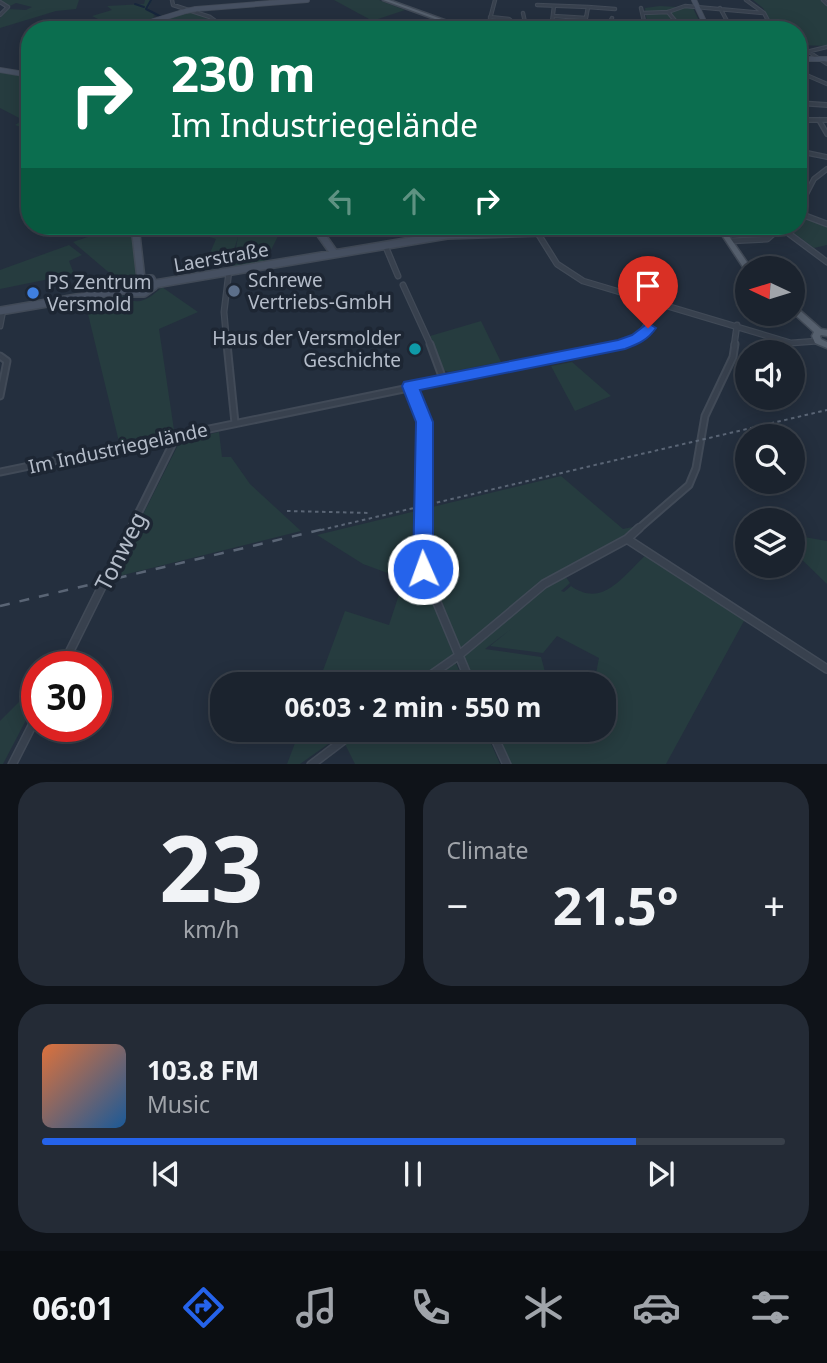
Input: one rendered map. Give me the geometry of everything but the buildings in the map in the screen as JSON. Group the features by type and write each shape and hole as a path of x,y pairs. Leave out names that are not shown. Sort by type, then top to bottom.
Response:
{"main road":[{"path":"148,21 196,9 307,0"},
{"path":"385,0 444,21"},
{"path":"694,0 704,21"},
{"path":"807,58 827,62"},
{"path":"0,70 21,74"},
{"path":"136,235 141,279"},
{"path":"321,235 334,254"},
{"name":"Laerstraße","path":"129,289 132,293 140,294 150,290 155,284 449,235"},
{"path":"726,235 740,256"},
{"path":"2,310 129,289 134,281 141,279 151,279 155,284"},
{"path":"805,321 823,338"}],"street":[{"path":"172,0 173,5 216,21"},
{"path":"495,0 490,18 511,21"},
{"path":"746,0 763,12 768,21"},
{"path":"823,0 827,4"},
{"path":"0,2 8,7 0,14"},
{"path":"537,5 615,9"},
{"path":"553,21 554,6"},
{"path":"644,21 642,10 668,12 678,7 697,6 763,12"},
{"path":"554,16 586,18 588,7"},
{"path":"720,8 727,21"},
{"path":"668,12 675,21"},
{"path":"523,13 525,21"},
{"path":"808,52 827,47"},
{"path":"808,52 820,60"},
{"path":"807,75 827,85"},
{"path":"807,104 827,105"},
{"path":"807,120 827,120"},
{"path":"819,120 827,134"},
{"path":"807,153 827,157"},
{"path":"807,193 814,179 827,169"},
{"path":"807,215 827,224"},
{"path":"539,235 557,264 566,272 608,290 735,325"},
{"path":"730,241 766,239 771,235"},
{"path":"792,235 827,262"},
{"path":"385,245 398,276"},
{"name":"Im Industriegelände","path":"229,271 224,312 235,423"},
{"path":"402,285 422,323 443,379"},
{"name":"Im Industriegelände","path":"0,472 443,379 620,345 637,339 648,328 659,306"},
{"path":"0,326 2,310"},
{"path":"435,672 544,584 627,539 689,485 694,476 705,415 733,357 737,326 791,343 823,338"},
{"path":"0,356 7,361 0,396"},
{"path":"410,386 424,422 423,569 465,672"},
{"name":"Tonweg","path":"70,651 177,435"},
{"path":"627,539 827,668"},
{"path":"13,764 24,742"},
{"path":"313,764 342,742"},
{"path":"496,742 507,764"}],"green space":[{"path":"0,0 79,0 76,9 56,11 0,28 0,18 8,9 26,10 32,7 16,3 10,6"},
{"path":"145,0 152,0 148,9 155,17 145,21 102,21 92,16 112,10 107,6 144,4"},
{"path":"334,0 379,0 405,10 375,20"},
{"path":"753,0 822,0 827,5 827,46 807,45 807,21 771,21 763,8"},
{"path":"645,8 693,8 699,21 647,21"},
{"path":"191,11 214,21 159,21"},
{"path":"0,71 21,74 21,119 0,108"},
{"path":"807,219 827,227 827,245 814,248 796,235 807,235"},
{"path":"94,235 133,235 137,271 134,279 113,276 73,242"},
{"path":"203,235 278,235 264,264 232,269 238,237 232,256 210,253 216,239"},
{"path":"69,245 82,255 69,261 74,274 0,289 0,270"},
{"path":"162,287 198,312 159,329 174,430 119,442 88,314 81,314 83,301 122,296 139,301 148,298"},
{"path":"481,321 501,362 449,372 443,370 430,336"},
{"path":"572,362 611,396 575,411 551,366"},
{"path":"219,432 222,457 231,457 250,484 301,531 111,578 180,441"},
{"path":"561,476 623,529 642,525 626,537 561,570 570,583 561,591 564,592 571,586 593,594 603,592 647,554 745,619 666,764 511,764 501,742 616,742 616,672 596,672 599,658 557,636 543,653 490,646 511,629 485,649 541,657 545,672 470,672 432,586 426,584 453,654 428,672 322,672 345,611 389,625 404,579 363,564 317,535 416,511 416,571 432,571 426,564 428,508"},
{"path":"805,537 827,541 827,584 805,563"},
{"path":"455,661 460,672 440,672"},
{"path":"21,700 21,730 3,764 0,764 0,721"},
{"path":"295,742 331,742 300,764 287,764"},
{"path":"344,742 490,742 500,764 355,764"}],"waterway":[{"path":"151,0 146,9 169,21"},
{"path":"135,4 144,7"},
{"path":"816,157 827,159"}],"railway":[{"path":"321,530 827,410"},
{"path":"287,511 371,513"},
{"path":"0,606 328,528"}],"place":[{"name":"Schrewe Vertriebs-GmbH","path":"234,291"},
{"name":"PS Zentrum Versmold","path":"33,293"},
{"name":"Haus der Versmolder Geschichte","path":"415,349"}],"route":[{"path":"423,569 421,554 424,422 410,386 620,345 637,339 648,328"}]}
